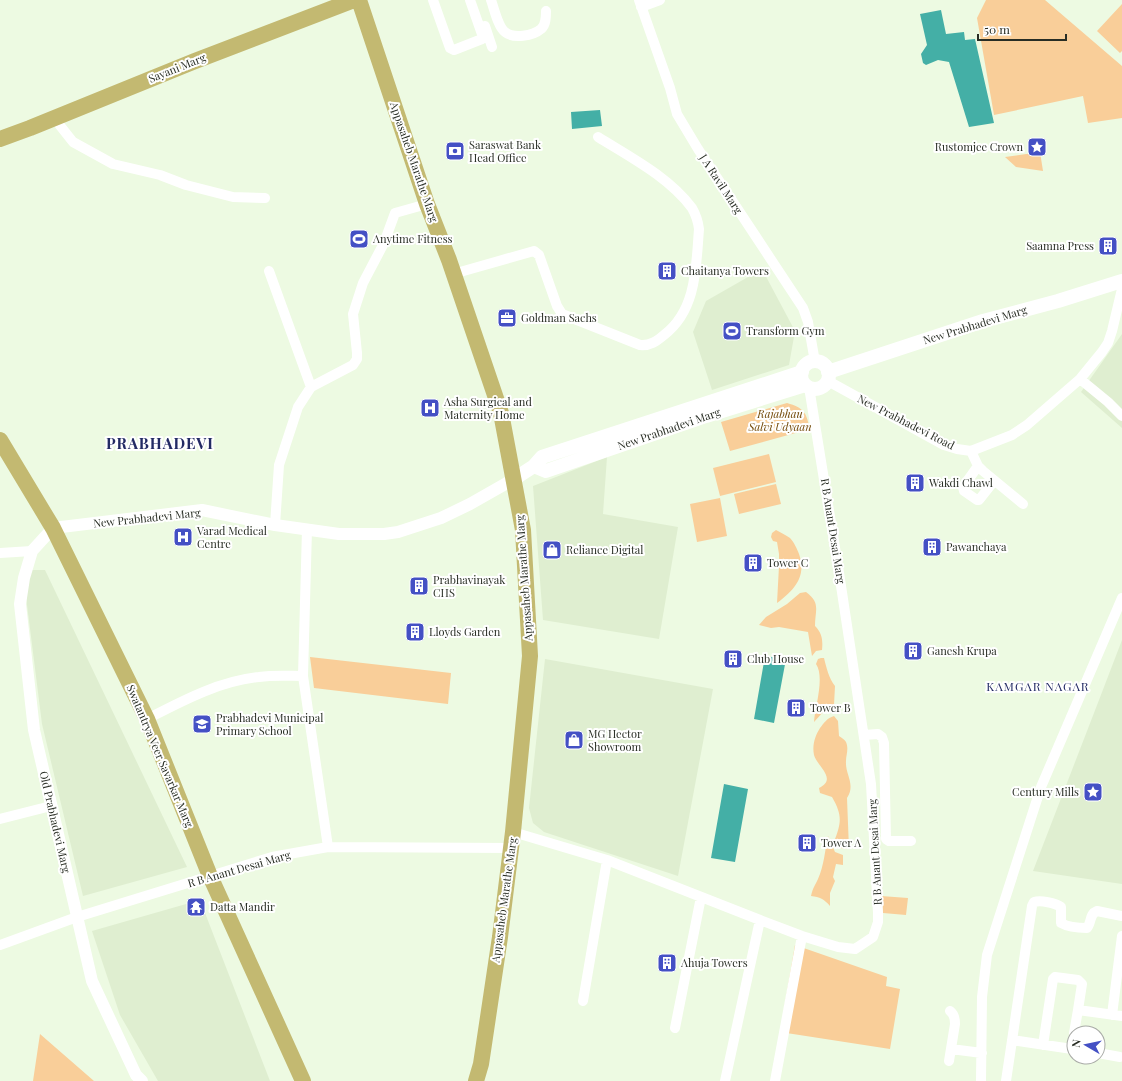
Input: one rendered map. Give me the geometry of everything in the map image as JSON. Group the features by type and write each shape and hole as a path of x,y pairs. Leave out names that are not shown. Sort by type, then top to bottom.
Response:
{"main road":[{"name":"Sayani Marg","path":"0,139 195,61 354,0"},
{"name":"Appasaheb Marathe Marg","path":"359,0 427,204 454,274 501,413 523,530 530,656 513,832 500,937 481,1064 476,1081"},
{"name":"New Prabhadevi Marg","path":"805,381 818,389 825,384 828,376 983,321 1058,302 1122,281"},
{"path":"815,362 824,364 828,376"},
{"name":"New Prabhadevi Marg","path":"805,381 807,365 815,362"},
{"name":"New Prabhadevi Marg","path":"514,479 534,466 546,471 805,381"},
{"name":"Swatantrya Veer Savarkar Marg","path":"0,440 54,528 147,719 210,876 303,1081"}],"street":[{"path":"433,0 450,48 454,50 482,39 483,37 470,0"},
{"path":"475,0 492,47"},
{"path":"491,0 501,28 510,35 516,36 535,33 542,28 546,20 546,11"},
{"path":"640,4 660,0"},
{"name":"J A Ravil Marg","path":"640,4 670,88 677,114 698,149 803,308 808,322 815,362"},
{"path":"54,118 73,142 113,164 160,175 186,185 233,197 265,198"},
{"path":"454,274 534,251 539,255 557,306 562,314 640,345 652,344 674,328 684,313 692,295 699,229 697,218 692,208 657,175 598,137"},
{"path":"276,525 279,465 298,407 311,387 353,365 357,359 353,314 363,283 384,243 395,213 427,204"},
{"path":"269,271 311,387"},
{"path":"1022,504 978,466 971,451 1016,434 1080,379 1108,343 1122,289"},
{"name":"New Prabhadevi Road","path":"828,376 944,445 971,451"},
{"path":"1080,379 1108,402 1122,416"},
{"name":"R B Anant Desai Marg","path":"513,832 607,860 802,936 838,947 855,949 873,937 878,922 878,909 871,784 838,566 805,381"},
{"path":"978,466 963,487 964,491 979,500 994,481"},
{"name":"New Prabhadevi Marg","path":"54,528 202,510 276,525 339,534 384,534 398,532 441,518 470,504 514,479"},
{"path":"0,553 32,551 54,528"},
{"path":"307,529 303,676 328,847"},
{"name":"Old Prabhadevi Marg","path":"32,551 24,578 20,604 34,730 92,981 136,1075 142,1081"},
{"path":"981,1081 982,997 987,956 1041,787 1122,598"},
{"path":"147,719 187,698 222,684 259,677 303,676"},
{"path":"864,735 878,734 882,737 884,743 886,839 889,841 911,841"},
{"path":"0,819 51,806"},
{"name":"R B Anant Desai Marg","path":"0,945 77,917 272,857 328,847 511,848"},
{"path":"584,1001 607,860"},
{"path":"675,1028 701,897"},
{"path":"1006,1081 1032,906 1034,902 1057,905 1061,907 1061,923 1064,925 1087,928 1090,924 1092,915 1097,912 1122,916"},
{"path":"725,1081 760,920"},
{"path":"775,1081 802,936"},
{"path":"1078,1010 1117,1015 1122,936"},
{"path":"1043,1045 1053,979 1055,977 1078,980 1082,984 1075,1025"},
{"path":"949,1061 955,1024 955,1018 953,1013 950,1011"},
{"path":"1012,1040 1066,1048"},
{"path":"951,1049 982,1053"},
{"path":"1106,1054 1120,1057"}],"shaded area":[{"path":"762,269 795,331 789,365 712,390 693,332 706,301"},
{"path":"1122,334 1122,428 1081,392"},
{"path":"607,457 603,514 678,527 659,639 543,620 533,486"},
{"path":"32,570 45,570 187,867 83,896 42,724 25,589"},
{"name":"Century Mills","path":"1122,640 1122,884 1033,871 1099,700"},
{"path":"545,659 713,689 678,876 544,832 533,823 529,808"},
{"path":"200,900 270,1081 158,1081 120,1015 92,931"}],"green space":[{"path":"986,0 1045,0 1122,66 1122,118 1088,123 1083,96 994,115 977,18"},
{"path":"1122,4 1122,51 1120,53 1097,31"},
{"path":"1040,152 1043,171 1016,167 1005,157"},
{"name":"Rajabhau Salvi Udyaan","path":"787,403 801,409 807,418 810,429 730,451 721,422"},
{"path":"769,454 776,482 720,496 713,468"},
{"path":"776,484 781,504 739,514 734,494"},
{"path":"720,498 727,536 697,542 690,504"},
{"path":"776,530 793,541 801,562 800,576 794,588 777,603 779,554 777,542 773,541 771,537 772,533"},
{"path":"806,592 811,596 815,603 815,626 821,634 822,640 822,650 816,651 812,656 808,632 779,627 771,628 759,625 766,617 787,604 800,593"},
{"path":"310,657 451,673 448,704 314,688"},
{"path":"824,658 829,676 835,686 834,705 824,711 814,722 820,684 819,670 816,664 818,659"},
{"path":"834,716 838,721 839,736 846,741 847,745 846,766 850,784 850,793 847,798 849,849 840,848 834,842 840,820 838,809 832,797 820,793 819,788 827,781 827,777 813,751 814,741 818,731 829,718"},
{"path":"828,836 835,852 843,855 843,865 836,864 833,877 835,881 830,893 830,906 822,899 811,896 822,869"},
{"path":"881,896 908,898 906,915 883,913"},
{"path":"795,945 887,977 886,986 900,989 890,1049 780,1032"},
{"path":"40,1034 94,1081 33,1081"}],"water":[{"path":"941,10 946,34 964,32 965,40 975,39 994,123 969,127 949,62 938,60 926,65 923,63 921,54 927,45 920,14"},
{"path":"600,110 602,126 572,129 571,112"},
{"path":"765,656 786,659 774,723 754,719"},
{"path":"724,784 748,789 735,862 711,858"}],"place":[{"name":"Rustomjee Crown","path":"1037,147"},
{"name":"Saraswat Bank Head Office","path":"455,151"},
{"name":"Anytime Fitness","path":"359,239"},
{"name":"Saamna Press","path":"1108,246"},
{"name":"Chaitanya Towers","path":"667,271"},
{"name":"Goldman Sachs","path":"507,318"},
{"name":"Transform Gym","path":"732,331"},
{"name":"Asha Surgical and Maternity Home","path":"430,408"},
{"name":"Wakdi Chawl","path":"915,483"},
{"name":"Varad Medical Centre","path":"183,537"},
{"name":"Pawanchaya","path":"932,547"},
{"name":"Reliance Digital","path":"552,550"},
{"name":"Tower C","path":"753,563"},
{"name":"Prabhavinayak CHS","path":"419,586"},
{"name":"Lloyds Garden","path":"415,632"},
{"name":"Ganesh Krupa","path":"913,651"},
{"name":"Club House","path":"733,659"},
{"name":"Tower B","path":"796,708"},
{"name":"Prabhadevi Municipal Primary School","path":"202,724"},
{"name":"MG Hector Showroom","path":"574,740"},
{"name":"Century Mills","path":"1093,792"},
{"name":"Tower A","path":"807,843"},
{"name":"Datta Mandir","path":"196,907"},
{"name":"Ahuja Towers","path":"667,963"}],"district":[{"name":"PRABHADEVI","path":"160,444"},
{"name":"KAMGAR NAGAR","path":"1038,687"}]}
